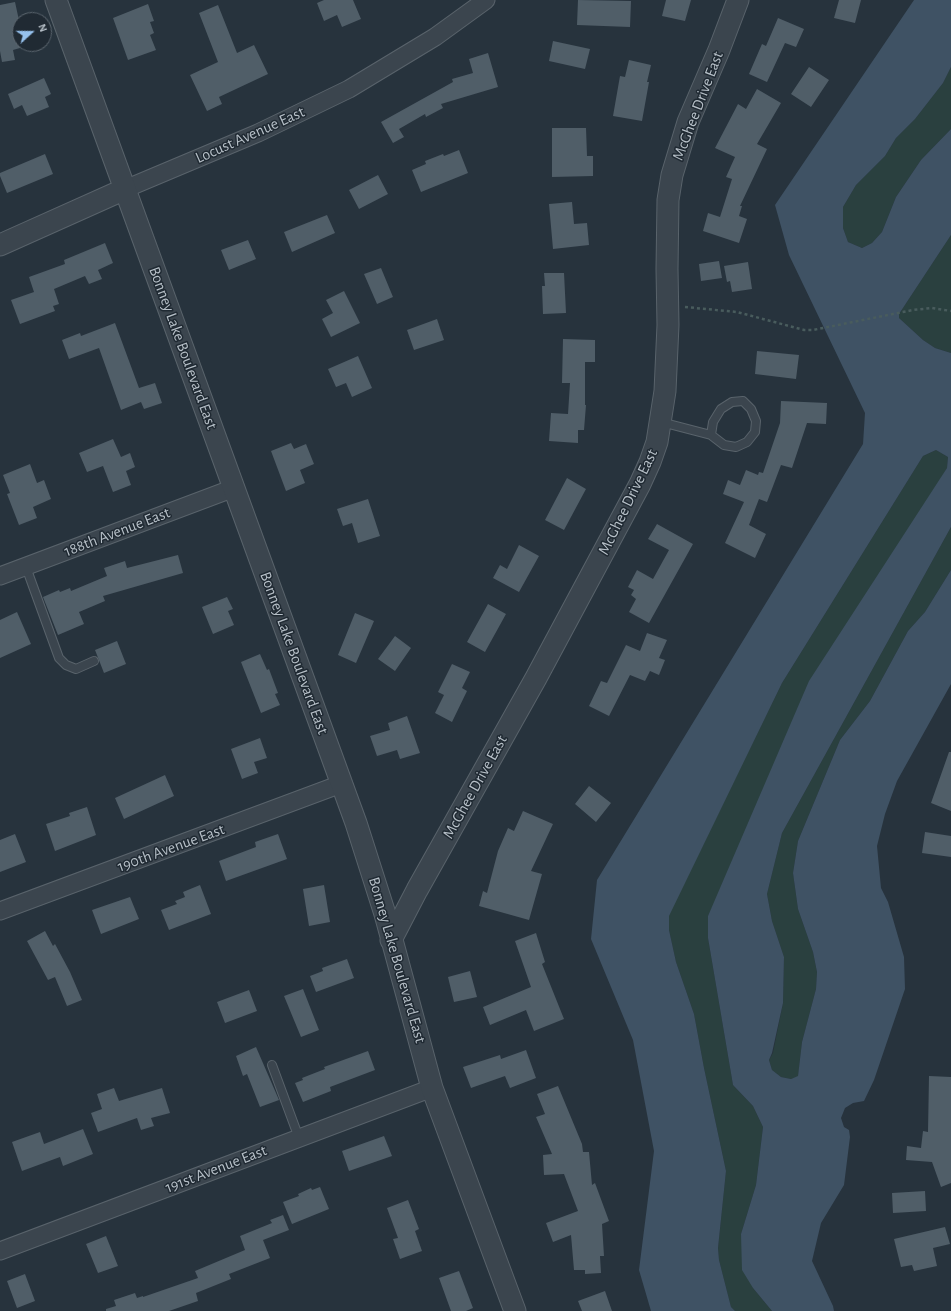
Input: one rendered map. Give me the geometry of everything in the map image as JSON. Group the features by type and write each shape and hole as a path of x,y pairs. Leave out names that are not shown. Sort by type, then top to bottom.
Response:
{"street":[{"name":"Bonney Lake Boulevard East","path":"56,0 368,861 432,1088 515,1311"},
{"name":"Locust Avenue East","path":"0,245 125,189 258,133 349,89 435,37 486,0"},
{"name":"McGhee Drive East","path":"391,940 536,678 640,484 650,462 657,442 665,391 668,305 668,200 672,175 688,122 719,50 738,0"},
{"name":"188th Avenue East","path":"0,576 234,488"},
{"name":"190th Avenue East","path":"0,911 341,784"},
{"name":"191st Avenue East","path":"0,1251 432,1088"}],"lane":[{"path":"661,422 711,435 724,446 736,447 747,442 755,432 756,421 751,409 743,401 732,402 721,409 713,422 711,435"},
{"path":"26,567 59,658 66,665 76,669 94,662"},
{"path":"272,1065 299,1138"}],"path":[{"path":"668,305 737,312 804,330 813,330 913,310 932,308 951,310"}],"green space":[{"path":"951,67 951,129 921,160 896,197 882,232 872,243 862,248 848,242 843,228 843,207 856,185 885,156 896,138 915,119 943,83"},
{"path":"951,235 951,353 935,348 923,340 899,318 899,314"},
{"path":"936,450 948,457 947,468 708,916 708,938 733,1085 753,1106 763,1127 756,1185 741,1234 753,1288 772,1311 735,1311 731,1307 719,1260 718,1248 726,1171 694,1014 676,962 669,930 668,916 782,683 923,456"},
{"path":"951,527 951,570 925,612 908,631 870,701 840,740 798,841 793,873 798,909 813,952 817,972 816,989 802,1042 798,1077 791,1079 781,1077 772,1070 769,1060 773,1053 783,1003 784,957 772,921 767,894 782,833"}],"water":[{"path":"914,0 951,0 951,67 943,83 915,119 896,138 885,156 856,185 843,207 843,228 848,242 862,248 872,243 882,232 896,197 921,160 951,129 951,235 899,314 899,318 923,340 935,348 951,353 951,527 782,833 767,894 772,921 784,957 783,1003 772,1053 769,1060 772,1070 781,1077 791,1079 798,1076 802,1042 816,989 817,972 813,952 798,909 793,873 798,841 840,740 870,701 908,631 925,612 951,570 951,684 897,781 885,814 877,846 881,888 888,902 904,957 905,989 874,1080 864,1101 853,1103 845,1108 841,1118 844,1127 849,1130 850,1137 844,1185 821,1223 812,1261 834,1311 772,1311 753,1288 742,1270 741,1234 756,1185 763,1127 753,1106 733,1085 708,938 708,916 809,681 947,468 948,457 936,450 923,456 782,683 669,916 669,930 676,962 694,1014 726,1171 718,1248 719,1260 731,1307 735,1311 651,1311 639,1270 654,1151 633,1040 591,939 597,880 863,444 865,413 789,255 775,205"}],"building":[{"path":"324,0 353,0 361,19 342,27 337,15 324,21 317,3"},
{"path":"578,0 631,1 630,27 577,25"},
{"path":"666,0 691,0 685,21 662,16"},
{"path":"839,0 861,0 855,23 834,18"},
{"path":"15,2 17,12 12,12 12,52 13,52 15,60 2,62 0,51 0,5"},
{"path":"148,4 154,21 150,22 154,33 150,35 156,50 128,60 113,18"},
{"path":"218,5 237,53 254,45 268,74 219,97 222,104 207,111 190,75 218,62 199,13"},
{"path":"778,18 804,29 796,47 785,43 767,82 749,74 762,44 766,46"},
{"path":"553,41 590,49 585,69 549,61"},
{"path":"488,53 498,87 441,104 443,108 426,117 425,114 399,129 404,137 393,143 381,122 453,82 452,79 473,73 469,59"},
{"path":"629,60 651,65 647,82 649,82 642,121 613,116 620,76 625,77"},
{"path":"809,67 829,80 811,107 791,94"},
{"path":"44,78 51,94 45,97 49,107 27,116 22,105 14,109 8,94"},
{"path":"757,89 781,103 757,144 767,149 740,206 742,206 739,216 747,219 739,243 703,231 708,213 720,217 732,179 726,177 735,157 715,148 738,104 746,109"},
{"path":"552,128 586,128 587,156 593,156 593,176 552,177"},
{"path":"459,150 468,173 421,192 412,170 426,164 425,161"},
{"path":"45,154 53,174 7,193 0,173"},
{"path":"378,175 388,194 359,209 349,190"},
{"path":"572,202 574,224 587,223 589,245 553,249 549,204"},
{"path":"327,215 335,233 292,252 284,232"},
{"path":"248,240 256,259 229,270 221,250"},
{"path":"105,243 113,263 98,270 102,279 89,284 85,276 54,289 59,304 53,306 55,311 20,324 11,300 34,292 29,277 65,264 64,260"},
{"path":"719,261 722,278 701,281 699,264"},
{"path":"748,262 752,289 732,292 730,281 727,282 724,266"},
{"path":"381,268 393,297 377,304 364,274"},
{"path":"544,273 564,273 566,313 543,314 542,286 545,286"},
{"path":"344,291 360,323 331,337 322,319 333,313 326,300"},
{"path":"437,319 444,340 414,350 407,330"},
{"path":"115,323 139,388 155,383 162,403 144,409 141,402 121,410 99,348 69,359 62,340 80,333 81,336"},
{"path":"563,339 595,340 595,362 585,362 586,405 584,430 578,430 578,443 549,441 551,413 568,414 570,383 562,383"},
{"path":"757,351 799,355 796,379 755,374"},
{"path":"358,356 372,388 352,397 346,383 336,387 328,369"},
{"path":"781,401 827,403 826,424 807,423 792,468 781,465 767,502 759,499 749,525 766,534 755,558 725,543 744,502 723,494 728,480 740,485 746,470 758,475 759,472 763,473 780,423"},
{"path":"113,439 121,457 130,453 135,467 126,471 131,485 113,492 103,466 87,472 79,453"},
{"path":"291,443 294,449 306,444 314,464 300,470 305,483 286,491 271,451"},
{"path":"30,464 37,483 44,480 51,499 33,507 37,518 19,525 7,494 10,493 3,475"},
{"path":"567,478 586,489 564,530 545,520"},
{"path":"368,499 380,536 358,543 352,523 343,526 337,509"},
{"path":"657,524 693,544 649,623 629,612 636,599 631,595 634,590 628,587 637,570 653,579 669,550 648,539"},
{"path":"519,545 539,556 519,592 493,578 500,565 507,569"},
{"path":"178,555 183,573 103,596 105,601 79,612 84,624 58,635 43,597 59,590 60,592 70,588 71,591 107,576 104,568 125,561 127,568"},
{"path":"227,597 233,609 228,611 234,625 213,634 202,607"},
{"path":"488,604 506,614 485,652 467,642"},
{"path":"17,612 31,644 0,658 0,620"},
{"path":"355,613 374,621 356,663 338,655"},
{"path":"647,633 667,640 659,658 665,660 659,675 650,671 645,681 630,675 609,716 589,706 601,681 607,683 626,645 640,651"},
{"path":"395,636 411,648 395,671 378,659"},
{"path":"117,641 126,664 104,673 95,650"},
{"path":"260,654 267,670 269,669 278,693 275,694 280,705 261,713 241,662"},
{"path":"452,664 470,672 462,688 467,691 452,722 435,713 444,695 438,692"},
{"path":"407,716 420,753 400,759 397,750 377,756 370,736 390,730 388,723"},
{"path":"260,738 267,758 254,762 258,773 242,779 231,749"},
{"path":"949,752 951,752 951,811 931,803"},
{"path":"165,775 174,796 124,819 115,798"},
{"path":"589,786 611,803 596,822 575,804"},
{"path":"87,807 96,835 55,851 46,824 70,816 69,813"},
{"path":"523,811 553,824 531,871 542,874 529,920 479,906 483,891 487,893 498,851 508,828 514,831"},
{"path":"925,832 951,836 951,857 922,853"},
{"path":"15,834 26,862 0,872 0,840"},
{"path":"278,834 287,859 226,881 219,861 256,847 255,842"},
{"path":"200,885 211,914 169,930 161,910 177,904 175,901 185,897 183,892"},
{"path":"324,885 330,922 309,926 303,889"},
{"path":"130,897 139,919 101,934 92,910"},
{"path":"45,931 53,946 55,944 70,972 82,1000 67,1006 55,977 48,980 27,941"},
{"path":"536,933 545,962 542,964 564,1019 534,1031 526,1010 490,1025 483,1007 531,987 515,941"},
{"path":"347,959 354,978 316,992 310,976 323,971 322,968"},
{"path":"470,971 477,997 454,1002 448,977"},
{"path":"303,989 319,1030 301,1037 284,996"},
{"path":"249,990 257,1011 225,1023 217,1002"},
{"path":"256,1047 279,1100 260,1107 247,1074 243,1076 236,1056"},
{"path":"526,1050 536,1078 510,1088 505,1076 471,1088 463,1067 500,1055 501,1059"},
{"path":"368,1051 375,1070 330,1087 331,1091 303,1102 295,1083 303,1080 302,1078 325,1069 324,1067"},
{"path":"929,1076 951,1077 951,1183 941,1187 932,1162 906,1160 907,1146 921,1148 923,1131 928,1132"},
{"path":"558,1086 582,1144 583,1152 589,1152 592,1185 595,1183 609,1221 602,1224 604,1256 600,1256 601,1273 585,1274 585,1270 574,1270 571,1235 553,1242 546,1223 578,1211 564,1174 544,1175 543,1155 552,1154 536,1117 545,1114 537,1094"},
{"path":"114,1088 119,1101 162,1088 170,1113 151,1118 154,1126 141,1130 137,1118 98,1132 91,1113 102,1109 97,1094"},
{"path":"83,1129 93,1154 63,1166 60,1157 22,1171 12,1142 40,1132 44,1144"},
{"path":"384,1136 392,1156 349,1171 342,1151"},
{"path":"320,1187 329,1209 292,1224 283,1202 299,1196 298,1194 311,1188 312,1190"},
{"path":"925,1191 926,1211 893,1213 892,1193"},
{"path":"408,1200 419,1229 415,1231 422,1251 400,1259 393,1239 398,1238 387,1208"},
{"path":"283,1215 289,1230 263,1240 270,1258 229,1274 231,1279 196,1293 198,1301 169,1311 106,1311 106,1309 116,1306 114,1300 135,1293 137,1298 143,1297 198,1278 195,1271 245,1250 240,1236 272,1223 270,1220"},
{"path":"945,1227 950,1244 933,1248 937,1266 914,1271 912,1265 901,1267 894,1239"},
{"path":"106,1236 118,1266 98,1273 86,1244"},
{"path":"459,1271 473,1308 466,1311 451,1311 439,1278"},
{"path":"25,1274 35,1301 17,1308 7,1281"},
{"path":"605,1291 612,1311 582,1311 578,1301"}]}
